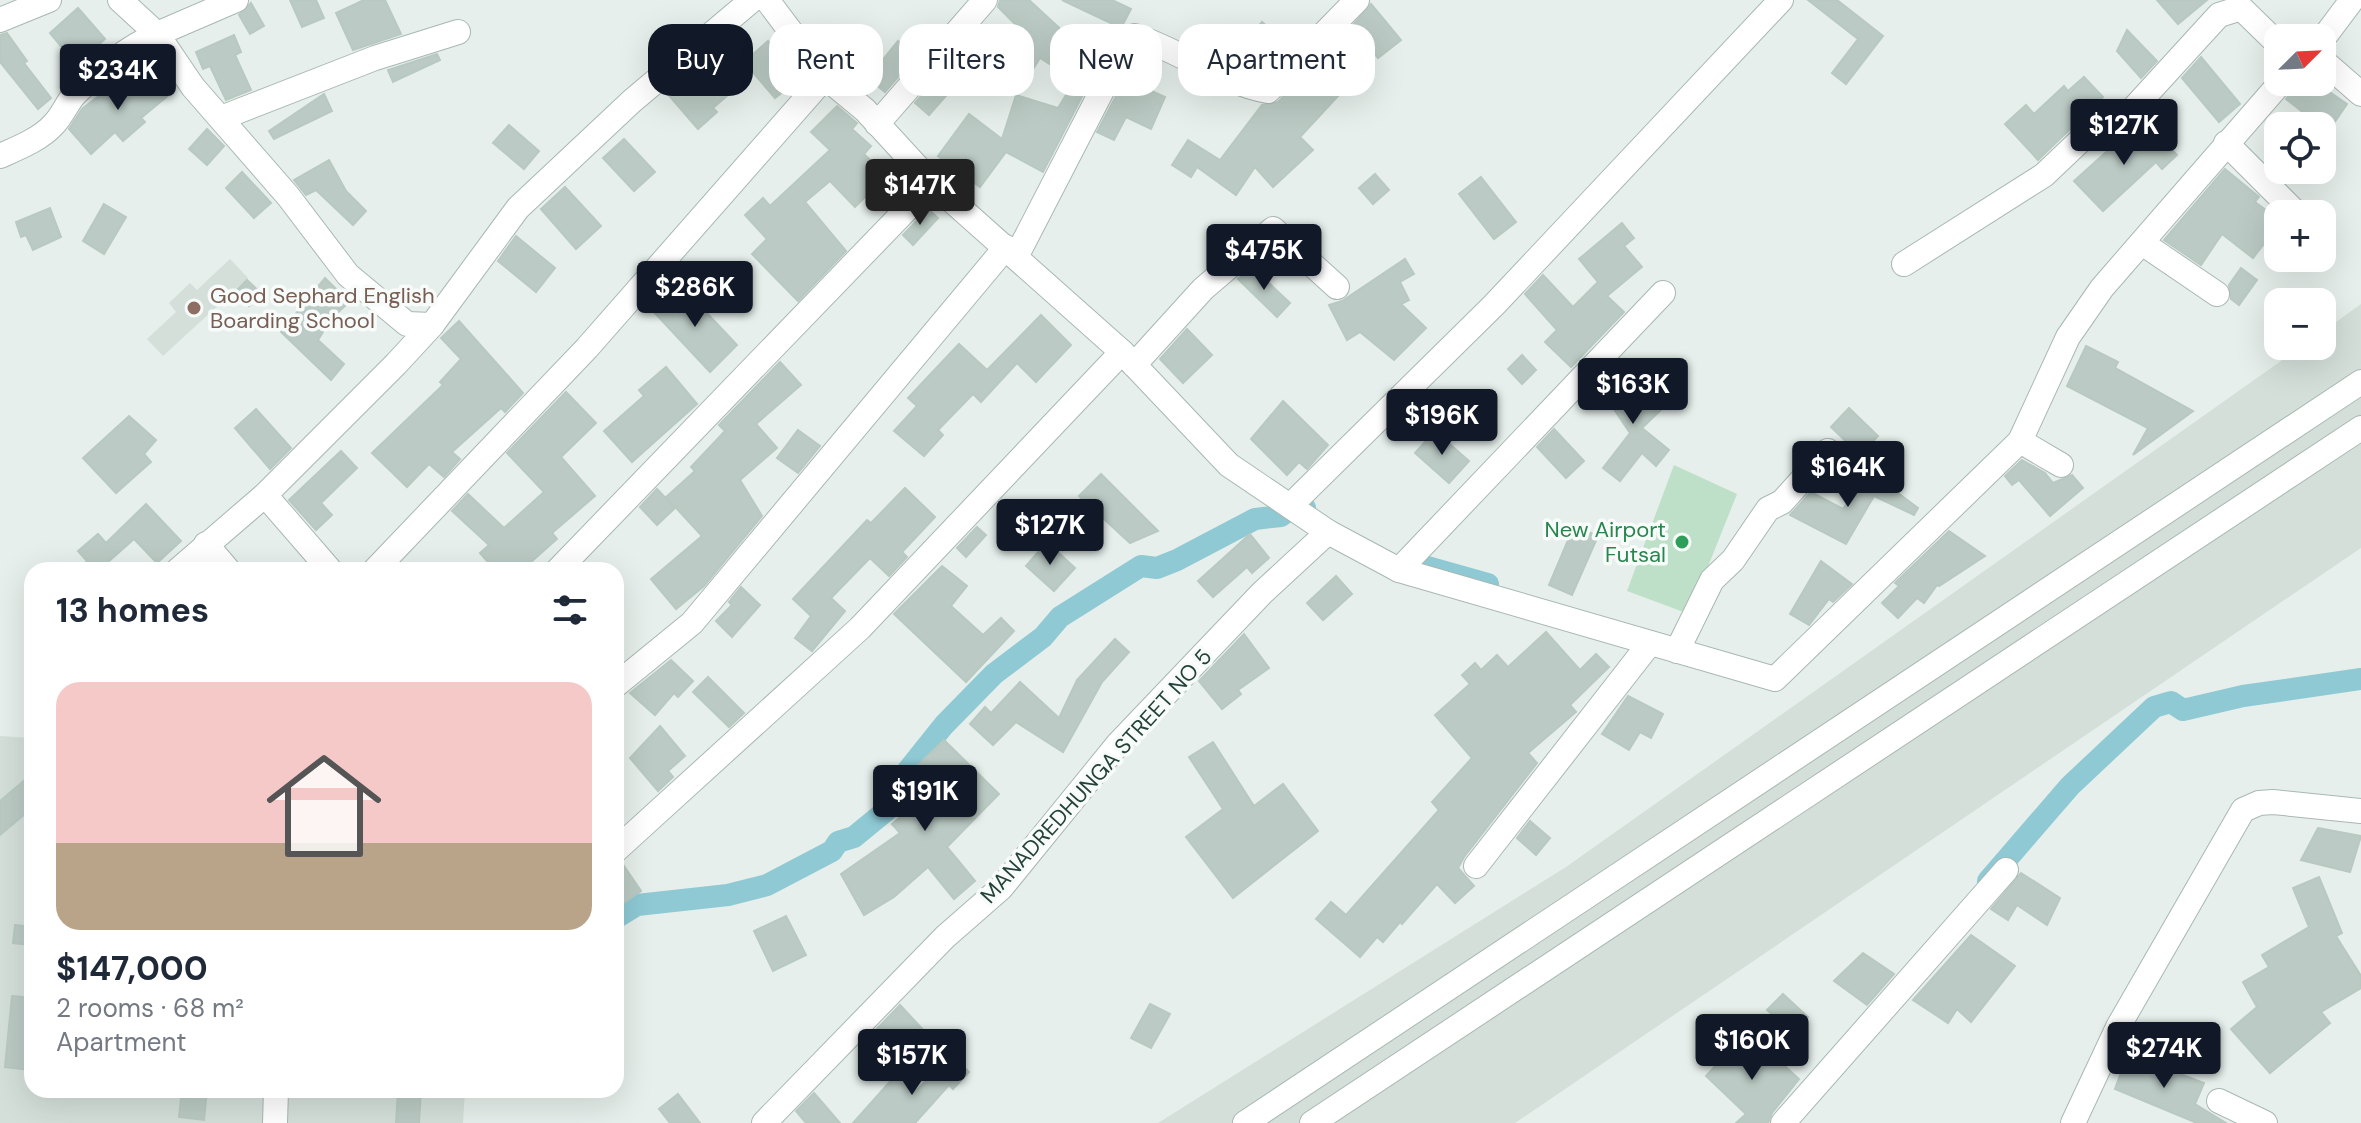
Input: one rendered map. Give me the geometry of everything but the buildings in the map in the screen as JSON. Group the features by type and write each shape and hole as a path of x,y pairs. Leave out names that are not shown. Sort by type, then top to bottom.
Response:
{"street":[{"path":"0,20 49,0"},
{"path":"120,0 157,34 193,87 288,196 348,275 407,324 432,325"},
{"path":"0,156 24,146 54,125 72,97 129,48 236,0"},
{"path":"187,562 265,495 432,325 518,208 632,101 752,0"},
{"path":"767,0 785,24"},
{"path":"877,124 985,0"},
{"path":"624,678 692,623 1011,252 1125,46 1135,36 1167,47 1244,87 1268,91 1286,77 1357,0"},
{"path":"1290,506 1494,305 1781,0"},
{"path":"2334,24 2352,0"},
{"path":"1904,264 2044,175 2084,137 2123,120 2219,15 2241,8 2264,30"},
{"path":"221,118 375,58 458,32"},
{"path":"2336,72 2361,94"},
{"path":"383,562 587,348 808,96"},
{"path":"846,96 932,183 1128,359 1229,465 1328,532 1399,570 1775,679 2020,441 2068,337 2102,288 2268,96"},
{"path":"2226,143 2283,200"},
{"path":"566,562 932,183"},
{"path":"624,843 860,628 1128,359 1273,229 1337,287"},
{"path":"2142,243 2217,294"},
{"path":"1399,570 1663,293"},
{"path":"1245,1123 2361,382"},
{"path":"1312,1123 2361,428"},
{"path":"2020,441 2061,465"},
{"path":"1677,651 1712,580 1733,560 1768,509 1782,502 1828,451"},
{"path":"265,495 323,562"},
{"name":"MANADREDHUNGA STREET NO 5","path":"764,1123 945,937 1001,888 1118,744 1262,593 1328,532"},
{"path":"206,544 221,562"},
{"path":"1476,866 1650,643"},
{"path":"2073,1123 2111,1040 2243,810 2259,803 2273,802 2361,811"},
{"path":"1783,1123 2006,870"},
{"path":"275,1123 276,1098"},
{"path":"2219,1101 2265,1123"}],"shaded area":[{"name":"Good Sephard English Boarding School","path":"230,259 248,278 163,356 147,339 176,312 169,303 190,283 197,290"},
{"path":"2361,304 2361,548 1515,1123 1158,1123 1566,867 2282,360 2336,360 2336,322"},
{"path":"0,736 24,738 24,1098 465,1098 463,1123 0,1123"}],"green space":[{"name":"New Airport Futsal","path":"1674,465 1737,494 1689,614 1627,591"}],"waterway":[{"path":"624,913 637,905 728,895 767,885 832,851 838,842 854,837 910,791 908,770 944,725 994,674 1043,637 1060,617 1141,566 1157,568 1255,519 1281,516 1297,504 1305,508"},
{"path":"1417,564 1488,584"},
{"path":"1988,881 2070,786 2154,707 2171,702 2183,710 2243,696 2361,679"}],"place":[{"name":"Good Sephard English Boarding School","path":"194,308"},
{"name":"New Airport Futsal","path":"1682,542"}]}
